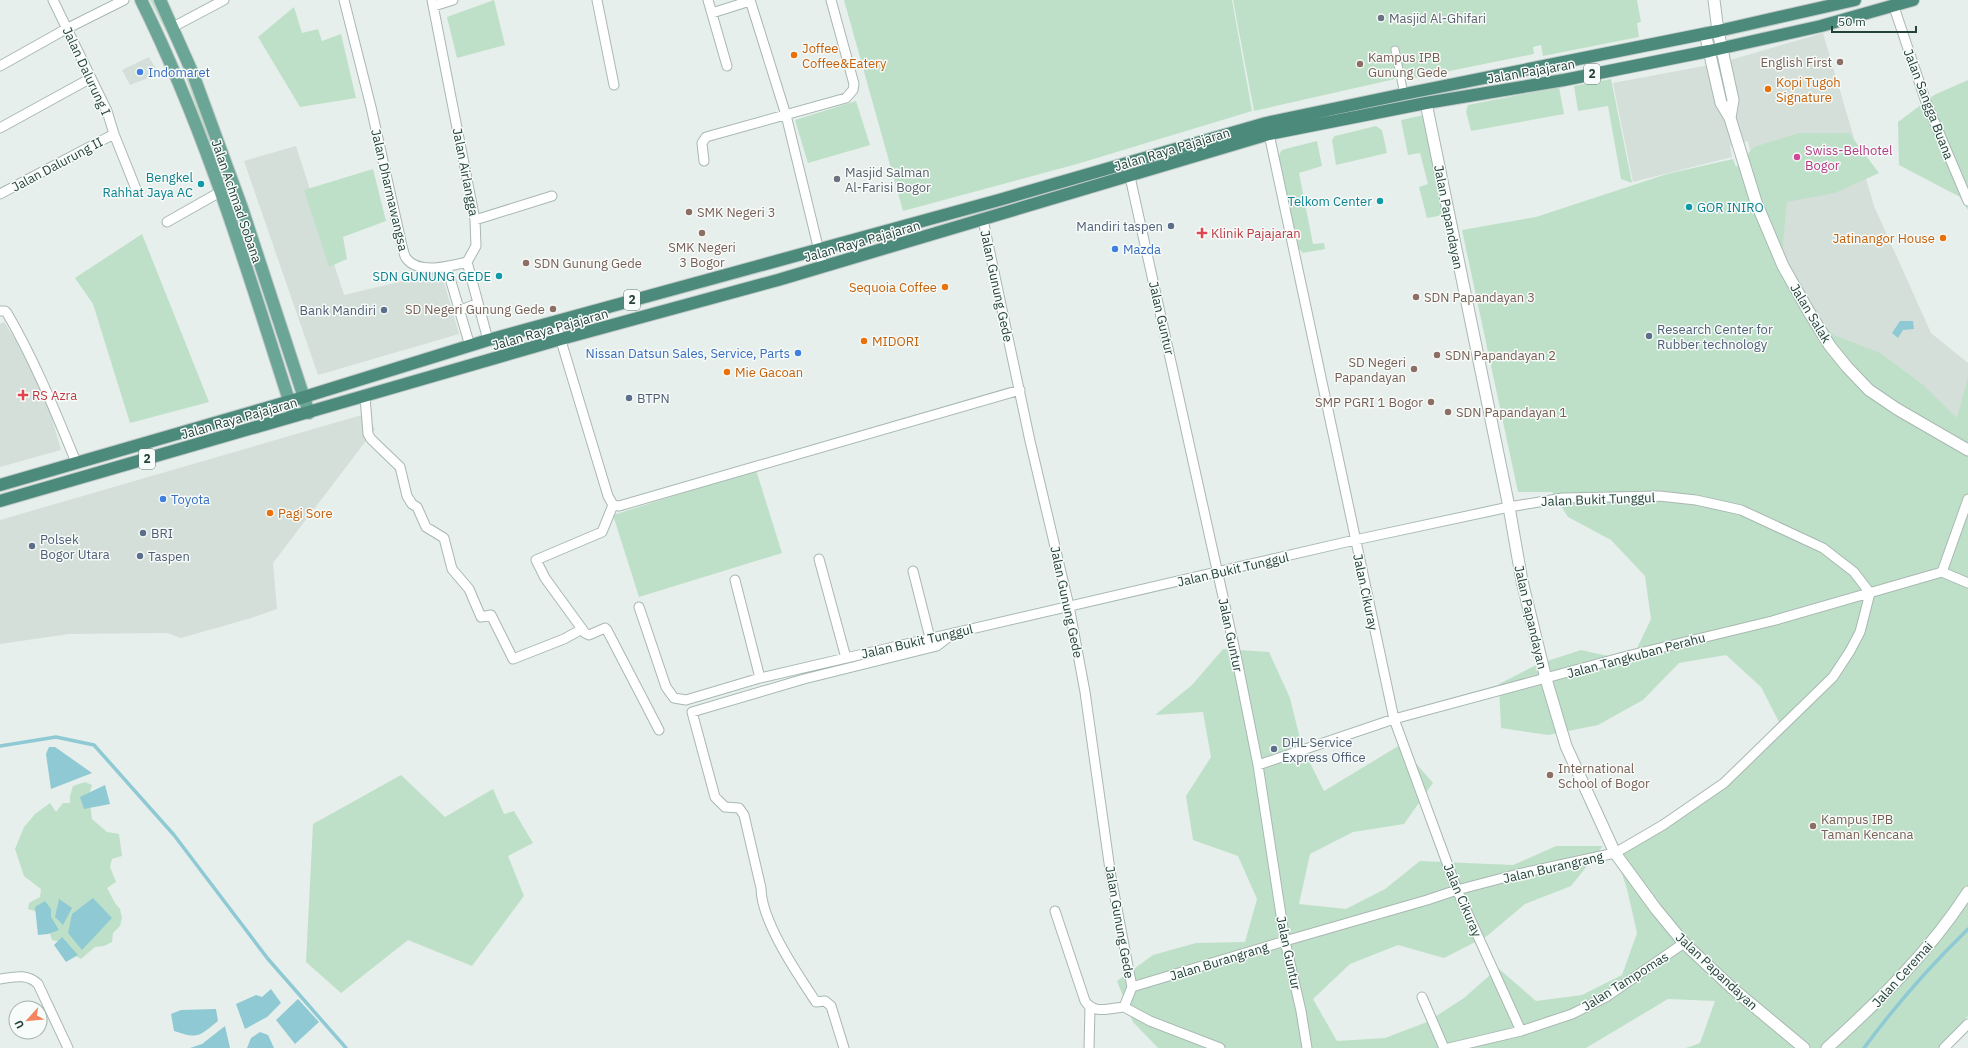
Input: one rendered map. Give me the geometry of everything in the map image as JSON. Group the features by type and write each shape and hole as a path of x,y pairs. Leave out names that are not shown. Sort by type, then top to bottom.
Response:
{"highway":[{"name":"Jalan Pajajaran","path":"1267,129 1404,94 1718,31 1855,0"},
{"name":"Jalan Pajajaran","path":"1267,129 1564,80 1709,51 1821,26 1894,7 1913,0"},
{"name":"Jalan Raya Pajajaran","path":"0,501 561,340 823,267 1130,177 1267,129"},
{"name":"Jalan Raya Pajajaran","path":"0,485 304,397 488,340 555,321 1267,129"}],"main road":[{"name":"Jalan Achmad Sobana","path":"141,0 180,83 228,213 294,416"},
{"name":"Jalan Achmad Sobana","path":"160,0 193,74 242,208 309,413"},
{"path":"228,213 242,208"}],"street":[{"name":"Jalan Dalurung I","path":"53,0 107,111 114,134 136,189"},
{"path":"0,66 66,29 124,0"},
{"path":"173,27 224,0"},
{"name":"Jalan Dharmawangsa","path":"344,0 371,107 406,258 414,264 422,267 447,268 467,262"},
{"path":"433,3 454,0"},
{"path":"597,0 614,85"},
{"path":"708,0 727,66"},
{"path":"704,161 702,143 706,137 846,98 853,90 854,84 830,0"},
{"name":"Jalan Salak","path":"1714,0 1718,31 1733,100 1730,118"},
{"path":"712,13 750,1 786,115 823,267"},
{"name":"Jalan Airlangga","path":"433,3 475,220 476,246 467,262"},
{"name":"Jalan Sangga Buana","path":"1894,7 1926,102 1968,201"},
{"name":"Jalan Salak","path":"1706,33 1721,103 1730,118 1756,202 1783,266 1830,346 1847,367 1869,390 1896,409 1968,450"},
{"path":"1395,50 1404,94"},
{"path":"0,128 91,78"},
{"name":"Jalan Papandayan","path":"1426,103 1509,507 1522,581 1546,679 1566,746 1614,853 1656,909 1684,943 1732,988 1804,1048"},
{"name":"Jalan Cikuray","path":"1267,129 1394,719 1457,890 1521,1031"},
{"name":"Jalan Dalurung II","path":"0,194 114,134"},
{"name":"Jalan Guntur","path":"1130,177 1218,572 1258,765 1285,940 1301,1011 1307,1048"},
{"path":"167,222 220,192"},
{"path":"475,220 552,196"},
{"name":"Jalan Gunung Gede","path":"983,220 1030,441 1069,606 1084,692 1111,877 1132,987"},
{"path":"467,262 488,340"},
{"path":"447,268 470,346"},
{"path":"459,311 478,303"},
{"path":"0,311 5,311 7,313 29,352 44,382 76,462"},
{"path":"555,321 608,496 614,505"},
{"path":"614,505 626,504 1020,390"},
{"path":"365,397 368,434 371,439 400,467 407,496 412,504 417,507 426,527 444,538 452,569 469,589 481,618 491,615 513,659 564,639 582,629"},
{"name":"Jalan Bukit Tunggul","path":"639,607 666,687 674,698 686,700 760,678 930,638 1355,540 1509,507 1563,498 1659,496 1696,500 1741,510 1822,548 1854,572 1870,593"},
{"path":"1968,499 1942,572 1968,583"},
{"path":"614,505 602,532 536,560 545,578 582,629 589,635 604,628 607,630 659,730"},
{"path":"820,559 846,658"},
{"path":"913,571 930,638"},
{"name":"Jalan Tangkuban Perahu","path":"1258,765 1394,719 1628,656 1772,621 1942,572"},
{"path":"735,580 760,678"},
{"name":"Jalan Burangrang","path":"1132,987 1285,940 1427,900 1457,890 1518,874 1614,853 1663,825 1724,783 1782,728 1803,705 1834,677 1860,632 1870,593"},
{"path":"844,1048 831,1006 825,1001 816,1002 794,969 775,932 761,896 761,888 744,815 739,808 725,807 715,797 692,712 804,678 937,646 954,633"},
{"name":"Jalan Ceremai","path":"1827,1048 1896,983 1952,918 1968,892"},
{"path":"1055,912 1085,1001 1090,1008 1095,1010 1124,1008 1150,1021 1220,1048"},
{"name":"Jalan Tampomas","path":"1449,1048 1521,1031 1572,1014 1606,997 1684,943"},
{"path":"0,979 21,976 34,980 38,984 68,1048"},
{"path":"1124,1008 1132,987"},
{"path":"1422,997 1444,1048"},
{"path":"1089,1048 1090,1008"},
{"path":"1944,1048 1968,1024"}],"shaded area":[{"path":"1823,33 1874,206 1931,333 1968,363 1968,446 1826,333 1765,229 1748,141 1730,146 1732,157 1633,182 1613,83 1720,63"},
{"name":"Indomaret","path":"149,57 159,74 130,85 122,70"},
{"path":"296,146 344,295 441,272 459,334 318,375 244,161"},
{"name":"RS Azra","path":"4,322 40,378 61,450 0,467 0,324"},
{"path":"365,414 375,429 273,563 277,609 181,638 167,633 69,634 0,644 0,520"}],"green space":[{"path":"150,0 154,0 181,55 231,198 230,201 228,200 179,57"},
{"path":"494,0 505,45 457,58 447,17"},
{"path":"844,0 1232,0 1252,111 1077,164 903,211"},
{"name":"Kampus IPB Gunung Gede","path":"1233,0 1637,0 1641,22 1637,23 1639,37 1543,56 1541,45 1533,47 1534,54 1405,80 1404,77 1254,111"},
{"path":"294,7 302,33 318,29 322,41 341,34 356,98 300,107 258,37"},
{"path":"1611,79 1632,183 1621,179 1608,106 1578,111 1574,86"},
{"path":"1968,80 1968,210 1960,197 1899,165 1898,122 1934,95"},
{"path":"1559,87 1564,114 1471,131 1466,111 1468,105"},
{"path":"856,101 870,145 808,163 795,120"},
{"path":"1424,115 1444,215 1427,218 1419,187 1428,184 1420,153 1408,155 1401,120"},
{"path":"1376,126 1382,130 1387,153 1336,165 1332,140 1335,136"},
{"path":"1799,133 1849,133 1879,173 1835,193 1787,202 1782,254 1799,300 1834,335 1880,353 1922,384 1957,418 1968,377 1968,1016 1940,1048 1686,1048 1700,1043 1715,1001 1668,999 1586,1048 1158,1048 1133,1022 1117,981 1153,955 1196,943 1245,942 1257,899 1238,856 1193,840 1186,796 1211,757 1203,712 1155,715 1192,685 1223,649 1269,652 1290,698 1302,747 1324,791 1400,745 1433,783 1404,824 1353,832 1310,854 1299,904 1346,909 1385,889 1420,861 1513,865 1556,846 1603,846 1571,886 1525,904 1487,936 1444,958 1398,945 1350,964 1313,999 1337,1041 1385,1038 1427,1022 1464,998 1498,968 1536,1001 1582,995 1622,975 1637,933 1627,889 1615,853 1711,792 1782,728 1761,687 1726,655 1679,663 1643,700 1598,725 1548,735 1501,728 1499,684 1538,664 1581,650 1631,661 1651,619 1645,576 1611,540 1568,517 1552,492 1518,492 1462,230 1536,217 1667,174 1733,159 1736,167 1754,147"},
{"path":"1317,141 1322,166 1299,173 1313,244 1324,243 1325,249 1303,253 1297,247 1279,156 1281,151 1285,149"},
{"path":"373,169 386,221 343,237 347,259 329,267 304,190"},
{"path":"237,223 239,224 285,365 284,365"},
{"path":"142,234 209,402 130,423 93,304 75,278"},
{"path":"756,470 782,553 639,597 613,515"},
{"path":"401,775 445,817 493,789 504,814 514,811 533,843 508,856 524,896 472,966 408,940 341,993 306,962 313,824"},
{"path":"85,782 92,785 89,796 92,819 107,832 119,834 122,856 112,859 110,867 116,882 107,888 120,909 122,918 120,926 113,933 112,942 104,946 95,947 81,959 71,953 65,943 52,940 44,914 28,909 29,903 40,897 41,889 24,876 15,849 24,827 35,814 50,803 56,812 63,803 70,803 70,796 73,786"}],"water":[{"path":"1900,321 1913,321 1914,329 1903,330 1898,338 1892,333"},
{"path":"49,747 55,747 92,773 51,789 46,754"},
{"path":"105,785 110,804 84,809 80,797"},
{"path":"93,898 112,918 82,950 68,933 72,914"},
{"path":"59,899 72,908 63,925 55,917"},
{"path":"45,901 51,909 51,917 59,930 48,934 38,935 35,907"},
{"path":"62,937 78,955 66,962 54,945"},
{"path":"271,989 281,1003 267,1017 245,1029 236,1004 256,995 262,997"},
{"path":"298,999 319,1022 295,1044 276,1020"},
{"path":"216,1009 218,1021 202,1033 194,1036 174,1031 171,1014 181,1010"},
{"path":"225,1026 230,1048 190,1048 202,1044"},
{"path":"260,1032 268,1035 274,1048 247,1048 251,1038"}],"waterway":[{"path":"0,746 56,737 94,745 174,835 268,959 346,1048"},
{"path":"1864,1048 1913,987 1968,929"}],"place":[{"name":"Masjid Al-Ghifari","path":"1381,18"},
{"name":"Joffee Coffee&Eatery","path":"794,55"},
{"name":"English First","path":"1840,62"},
{"name":"Kampus IPB Gunung Gede","path":"1360,64"},
{"name":"Indomaret","path":"140,72"},
{"name":"Kopi Tugoh Signature","path":"1768,89"},
{"name":"Swiss-Belhotel Bogor","path":"1797,157"},
{"name":"Masjid Salman Al-Farisi Bogor","path":"837,179"},
{"name":"Bengkel Rahhat Jaya AC","path":"201,184"},
{"name":"Telkom Center","path":"1380,201"},
{"name":"GOR INIRO","path":"1689,207"},
{"name":"SMK Negeri 3","path":"689,212"},
{"name":"Mandiri taspen","path":"1171,226"},
{"name":"SMK Negeri 3 Bogor","path":"702,233"},
{"name":"Klinik Pajajaran","path":"1202,233"},
{"name":"Jatinangor House","path":"1943,238"},
{"name":"Mazda","path":"1115,249"},
{"name":"SDN Gunung Gede","path":"526,263"},
{"name":"SDN GUNUNG GEDE","path":"499,276"},
{"name":"Sequoia Coffee","path":"945,287"},
{"name":"SDN Papandayan 3","path":"1416,297"},
{"name":"SD Negeri Gunung Gede","path":"553,309"},
{"name":"Bank Mandiri","path":"384,310"},
{"name":"Research Center for Rubber technology","path":"1649,336"},
{"name":"MIDORI","path":"864,341"},
{"name":"Nissan Datsun Sales, Service, Parts","path":"798,353"},
{"name":"SDN Papandayan 2","path":"1437,355"},
{"name":"SD Negeri Papandayan","path":"1414,369"},
{"name":"Mie Gacoan","path":"727,372"},
{"name":"RS Azra","path":"23,395"},
{"name":"BTPN","path":"629,398"},
{"name":"SMP PGRI 1 Bogor","path":"1431,402"},
{"name":"SDN Papandayan 1","path":"1448,412"},
{"name":"Toyota","path":"163,499"},
{"name":"Pagi Sore","path":"270,513"},
{"name":"BRI","path":"143,533"},
{"name":"Polsek Bogor Utara","path":"32,546"},
{"name":"Taspen","path":"140,556"},
{"name":"DHL Service Express Office","path":"1274,749"},
{"name":"International School of Bogor","path":"1550,775"},
{"name":"Kampus IPB Taman Kencana","path":"1813,826"}]}
